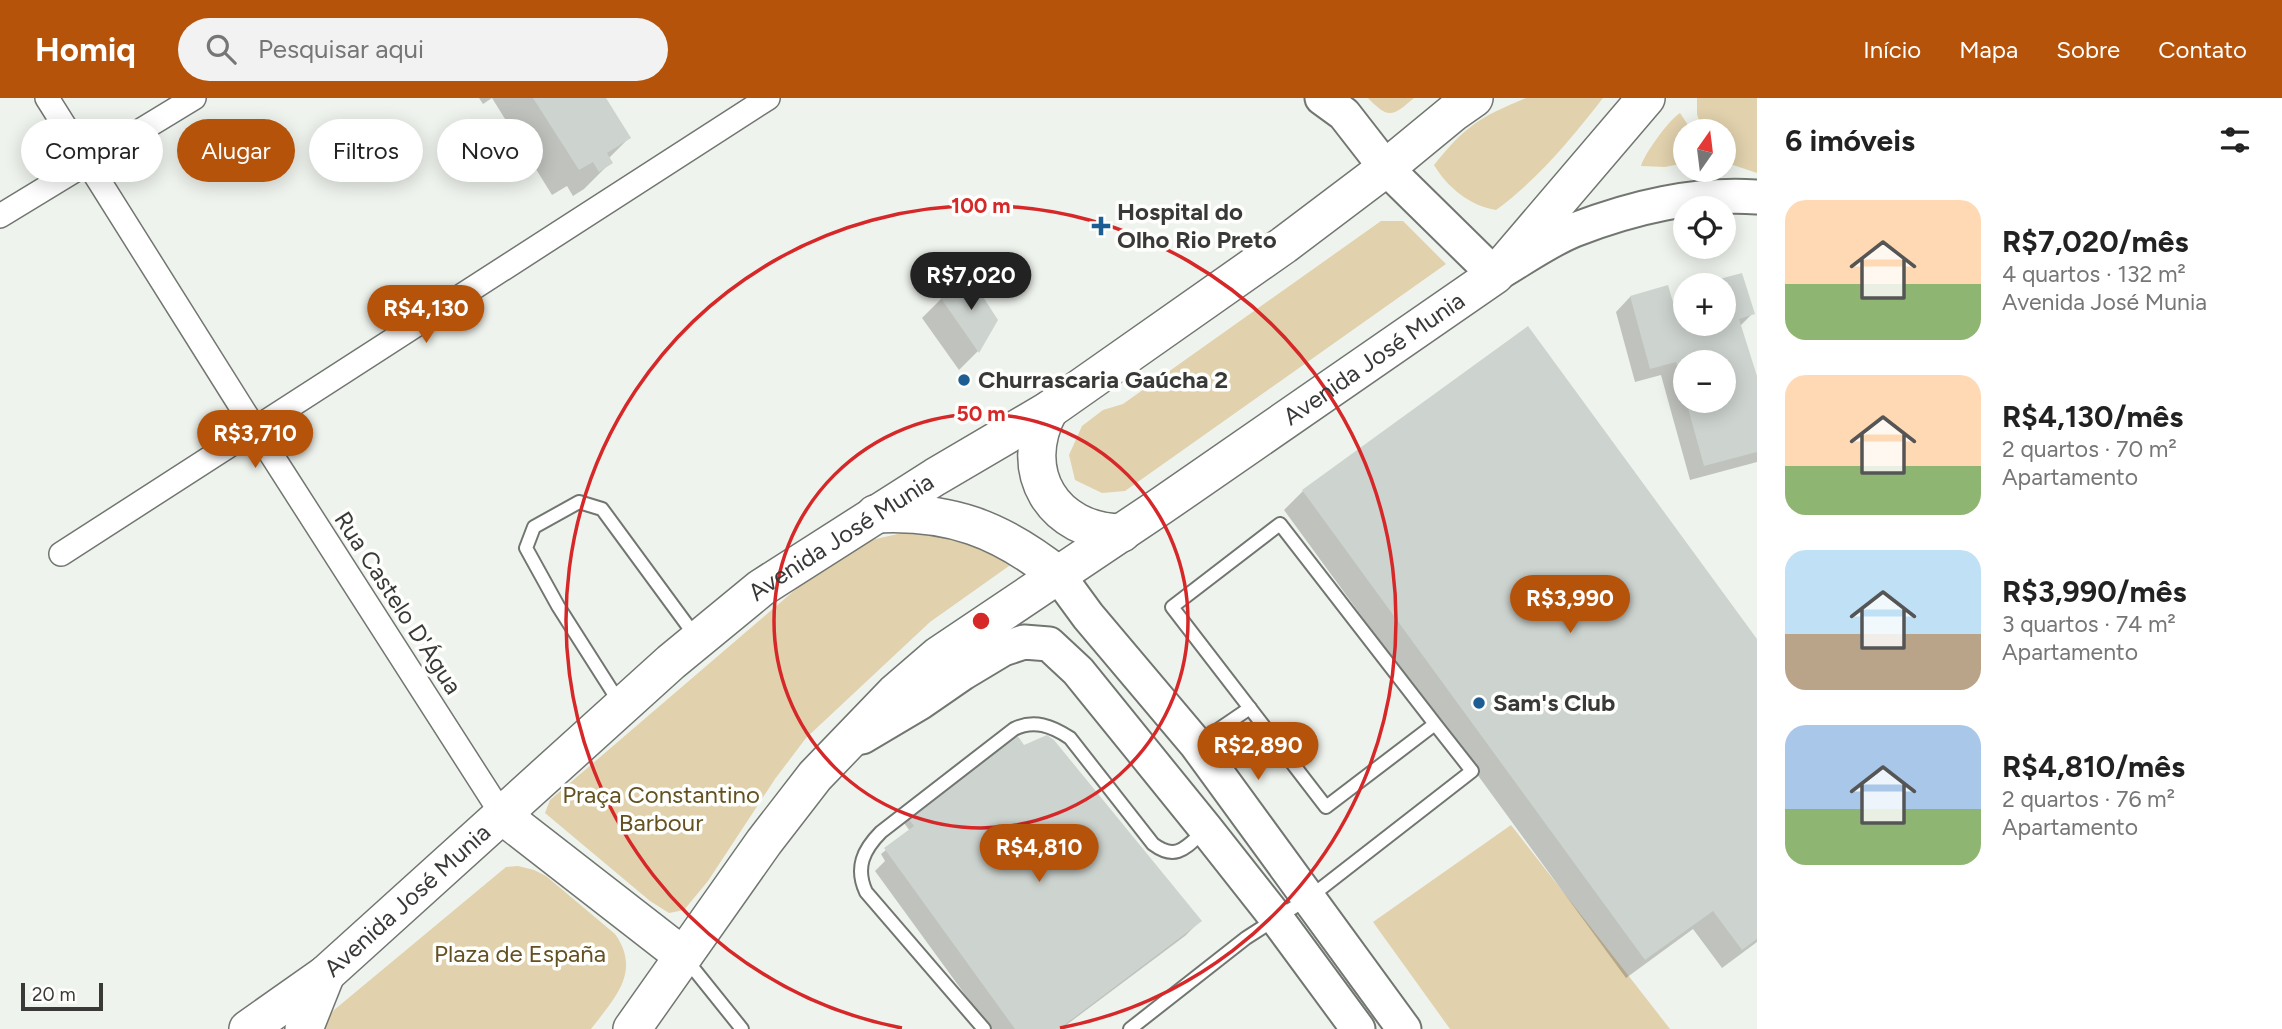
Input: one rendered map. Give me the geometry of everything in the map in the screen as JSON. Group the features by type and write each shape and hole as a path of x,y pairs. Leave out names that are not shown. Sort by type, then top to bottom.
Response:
{"main road":[{"path":"1322,98 1344,114 1387,169 1495,275 1572,231 1657,204 1692,197 1757,197"},
{"name":"Avenida José Munia","path":"248,1029 326,974 622,706 761,588 875,514 1049,410 1284,245 1387,169 1454,111 1474,98"},
{"name":"Avenida José Munia","path":"632,1029 815,776 895,692 939,655 1122,533 1495,275 1646,98"},
{"path":"1049,410 1042,424 1036,456 1038,472 1051,501 1075,522 1090,529 1122,533"},
{"path":"875,514 925,514 973,525 1004,537 1032,554 1058,575 1088,616 1196,744 1405,1029"},
{"path":"844,747 1003,649 1024,642 1049,644 1079,671 1206,829 1358,1029"},
{"path":"503,816 683,956"},
{"path":"462,853 522,853 556,858"},
{"path":"304,1029 326,974"}],"street":[{"name":"Rua Castelo D'Água","path":"47,98 60,119"},
{"path":"160,119 194,98"},
{"path":"61,554 768,98"},
{"path":"0,216 56,182"},
{"name":"Rua Castelo D'Água","path":"100,182 503,816"}],"lane":[{"path":"622,706 558,606 526,548 534,527 579,502 602,509 698,640"},
{"path":"1130,1029 1246,938 1310,897 1472,772 1435,724 1280,524 1172,607 1326,807 1435,724"},
{"path":"1196,744 1250,708"},
{"path":"984,1029 866,892 860,869 870,843 881,832 1014,729 1022,724 1034,723 1059,730 1070,738 1153,844 1161,850 1172,853 1182,851 1206,829"},
{"path":"683,956 741,1029"}],"green space":[{"path":"1368,98 1414,98 1401,109 1391,113 1381,110"},
{"path":"1526,98 1603,98 1553,158 1496,210 1468,200 1452,188 1434,165 1474,124"},
{"path":"1697,98 1757,98 1757,173 1736,166 1736,119 1698,119"},
{"path":"1680,113 1684,119 1673,119"},
{"path":"1673,119 1673,165 1641,166 1647,153"},
{"path":"1381,221 1403,221 1446,264 1125,491 1102,493 1075,480 1069,455 1082,426 1103,410 1123,404"},
{"name":"Praça Constantino Barbour","path":"911,531 947,533 1016,561 930,622 806,738 775,779 708,881 684,910 669,913 650,901 545,813 550,800 823,566 867,541"},
{"path":"1511,825 1670,1029 1450,1029 1373,922"},
{"name":"Plaza de España","path":"518,866 546,876 615,934 623,948 626,961 622,984 591,1029 320,1029 334,1010 506,867"}],"building":[{"path":"533,98 606,98 631,138 607,153 613,163 599,172 593,162 579,170"},
{"path":"1742,273 1755,314 1739,319 1757,376 1757,452 1704,466 1689,413 1736,413 1736,350 1673,350 1673,363 1650,369 1630,296 1668,285 1673,302 1673,336 1736,336 1736,275"},
{"path":"970,277 998,320 979,353 940,297"},
{"name":"Sam's Club","path":"1528,326 1757,639 1757,939 1742,950 1713,911 1645,960 1302,490"},
{"path":"1017,735 1024,745 1047,735 1054,740 1202,921 1059,1029 1015,1029 884,848 914,826 907,817"}],"place":[{"name":"Hospital do Olho Rio Preto","path":"1101,226"},
{"name":"Churrascaria Gaúcha 2","path":"964,380"},
{"name":"Sam's Club","path":"1479,703"}]}
